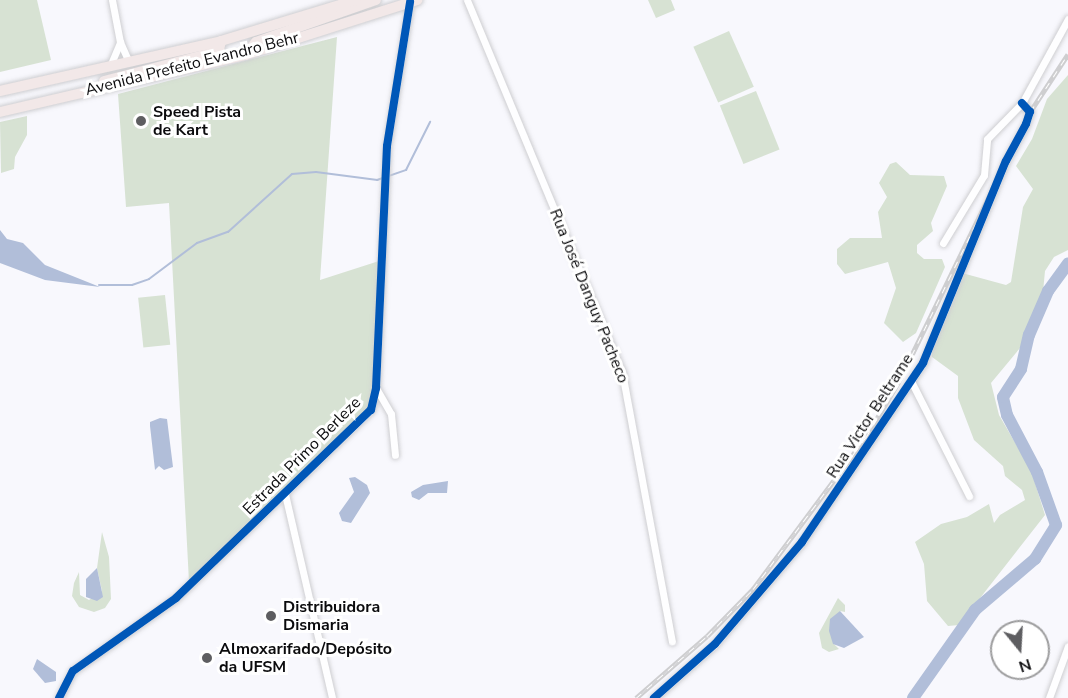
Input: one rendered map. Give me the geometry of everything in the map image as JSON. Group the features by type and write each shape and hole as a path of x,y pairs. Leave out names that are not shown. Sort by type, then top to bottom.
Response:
{"highway":[{"name":"Avenida Prefeito Evandro Behr","path":"0,91 221,41 356,0"},
{"path":"245,55 256,42 376,0"},
{"name":"Avenida Prefeito Evandro Behr","path":"0,112 245,55 413,1"},
{"path":"77,93 126,73 212,53 219,50 221,41"}],"street":[{"path":"112,0 120,42 129,62"},
{"name":"Rua José Danguy Pacheco","path":"467,0 622,372 672,640"},
{"name":"Estrada Primo Berleze","path":"58,698 73,671 154,617 371,410 376,388 387,146 413,1"},
{"path":"943,243 984,175 987,139 1022,103 1068,19"},
{"path":"110,66 120,42"},
{"name":"Rua Victor Beltrame","path":"654,698 715,644 755,600 802,542 923,363 1006,161 1026,124 1030,112 1022,103"},
{"path":"911,381 969,496"},
{"path":"376,388 391,414 396,455"},
{"path":"285,494 332,698"},
{"path":"1049,698 1068,646"}],"green space":[{"path":"0,0 37,0 51,60 0,72"},
{"path":"648,0 671,0 675,10 656,18"},
{"path":"729,31 754,87 718,103 693,47"},
{"path":"337,37 320,280 379,261 373,394 369,407 189,582 169,203 126,207 118,94"},
{"path":"1068,75 1068,250 1054,257 1045,271 1043,292 1020,348 991,383 999,415 1031,470 1045,515 959,625 948,626 927,601 924,564 915,542 941,524 967,517 989,504 994,523 1000,515 1025,500 1022,490 1005,476 1003,466 974,440 958,398 958,376 932,357 932,349 962,273 1006,285 1011,282 1023,207 1033,189 1016,166 1032,139 1047,99"},
{"path":"756,91 780,149 743,164 720,106"},
{"path":"27,116 27,135 15,157 14,169 1,173 0,122"},
{"path":"896,162 910,175 944,176 947,186 931,223 933,231 917,245 917,253 924,259 942,259 945,267 916,333 903,342 884,323 896,288 888,262 845,274 837,264 837,249 850,238 882,238 878,212 887,197 879,183 890,164"},
{"path":"165,295 170,345 143,348 138,298"},
{"path":"102,532 109,557 111,599 105,608 94,612 79,607 72,596 79,572 80,595 89,600 102,591 97,568"},
{"path":"838,598 845,605 845,612 840,611 833,643 839,649 829,652 822,648 819,633"}],"water":[{"path":"0,230 7,239 23,243 45,265 100,287 45,280 0,263"},
{"path":"160,418 167,419 173,467 164,470 159,466 155,470 150,422"},
{"path":"355,477 367,485 370,493 351,523 342,521 339,513 354,492 349,478"},
{"path":"448,481 447,493 428,493 419,500 412,497 411,492 423,485"},
{"path":"97,568 103,597 97,601 86,597 86,579"},
{"path":"840,611 864,637 844,648 833,644 829,631 830,619"},
{"path":"37,659 56,672 56,681 45,683 33,669"}],"waterway":[{"path":"99,285 132,285 149,279 197,243 228,232 292,174 316,172 377,180 406,170 430,122"},
{"path":"913,698 975,610 1035,559 1056,525 1037,472 1007,415 1003,397 1021,369 1029,335 1048,291 1068,263"}],"railway":[{"path":"636,698 707,636 753,589 866,437 899,381 1030,112 1068,54"}],"cycle path":[{"path":"59,698 73,671 176,598 371,410 376,388 387,146 410,2"},
{"path":"654,698 715,644 802,542 923,363 1006,161 1026,124 1030,112 1022,103"}],"place":[{"name":"Speed Pista de Kart","path":"141,121"},
{"name":"Distribuidora Dismaria","path":"271,616"},
{"name":"Almoxarifado/Depósito da UFSM","path":"207,658"}]}
